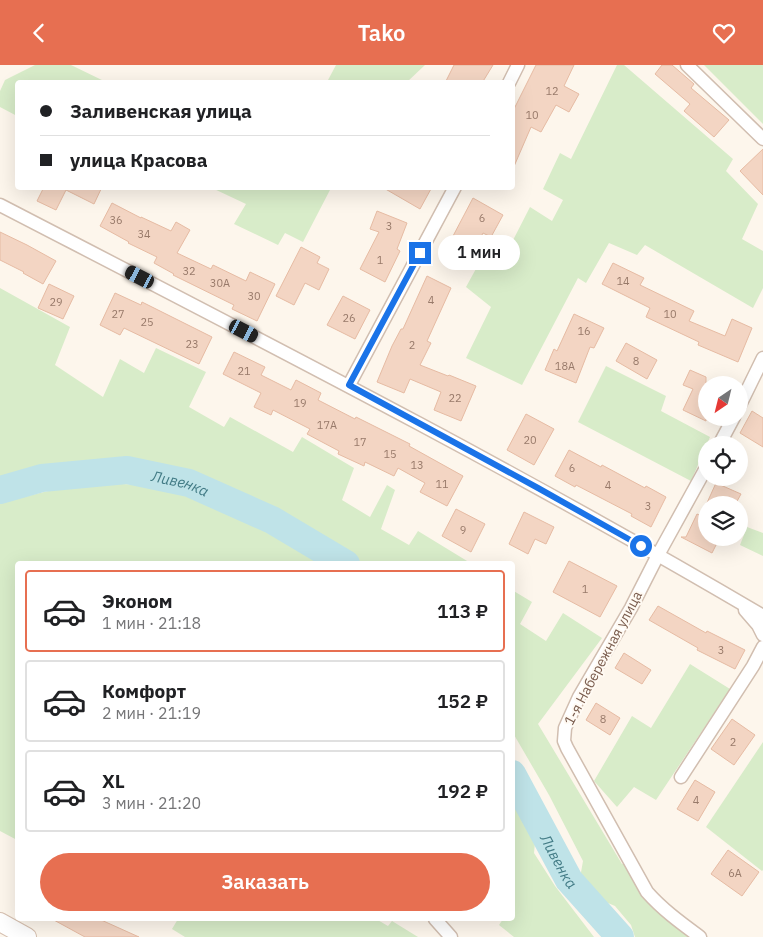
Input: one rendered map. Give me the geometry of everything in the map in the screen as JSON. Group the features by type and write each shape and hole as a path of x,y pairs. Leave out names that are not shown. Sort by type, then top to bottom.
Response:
{"street":[{"path":"510,80 518,65"},
{"path":"687,65 763,139"},
{"path":"349,385 453,190"},
{"path":"0,205 349,385 658,555 763,617"},
{"path":"748,389 763,358"},
{"name":"1-я Набережная улица","path":"698,482 631,608 579,697 565,728 564,741 647,892 675,919 700,937"},
{"path":"739,602 758,625 763,635"},
{"path":"680,777 753,666 763,647"},
{"path":"437,921 451,937"},
{"path":"0,922 27,937"}],"green space":[{"path":"35,65 71,65 102,80 15,80 15,115 0,107 0,91 5,80"},
{"path":"336,65 425,65 409,80 328,80"},
{"path":"617,65 624,65 733,159 726,171 758,204 742,239 763,251 763,288 753,308 645,245 637,255 609,243 586,283 578,278 522,385 466,358 491,307 466,287 489,245 507,252 530,207 552,221 563,200 543,189 560,153 571,159"},
{"path":"704,65 763,65 763,124"},
{"path":"216,190 330,190 303,242 285,233 278,245 234,224 246,204"},
{"path":"0,288 70,327 55,365 103,397 120,359 144,373 156,348 206,372 189,407 224,427 230,417 293,452 302,437 354,468 342,500 370,517 387,485 395,490 381,529 409,545 418,531 467,561 359,561 278,514 187,474 133,463 66,464 0,483"},
{"path":"606,366 666,396 661,411 708,436 698,436 698,465 691,481 578,422"},
{"path":"84,482 161,486 247,521 321,561 15,561 15,839 0,831 0,503"},
{"path":"748,527 763,533 763,556 742,546 748,546"},
{"path":"515,592 532,602 520,624 546,641 563,613 602,638 538,724 622,864 631,862 647,892 700,937 635,937 631,925 615,906 587,892 580,878 583,861 549,795 515,736"},
{"path":"690,664 730,689 656,800 634,787 617,807 594,781 632,716 651,728"},
{"path":"763,742 763,870 762,871 706,827"},
{"path":"515,790 536,832 534,853 555,886 594,937 514,937 499,925 502,921 515,921"},
{"path":"177,921 379,921 388,926 392,921 418,937 185,937 172,929"}],"building":[{"path":"454,65 493,65 484,80 446,80"},
{"path":"536,65 574,65 564,86 579,94 569,112 556,105 541,132 531,127 515,164 515,107"},
{"path":"662,65 672,65 694,84 691,88 729,120 714,137 684,111 690,104 655,74"},
{"path":"763,149 763,195 740,171"},
{"path":"42,190 66,190 56,210 37,201"},
{"path":"66,190 101,190 94,204"},
{"path":"387,190 430,190 420,209"},
{"path":"473,198 503,215 491,237 483,233 465,268 442,257"},
{"path":"112,203 171,231 176,222 190,230 177,253 211,269 213,265 246,281 250,272 275,284 257,321 232,309 234,305 173,275 154,263 157,257 128,243 100,226"},
{"path":"377,211 407,223 397,249 400,251 385,282 360,269 379,232 370,229"},
{"path":"0,232 56,261 43,284 0,260"},
{"path":"301,247 320,257 317,263 329,269 319,290 305,283 294,305 276,296"},
{"path":"613,263 644,278 640,285 694,311 689,321 725,336 732,319 752,328 738,362 698,345 699,342 646,317 650,308 602,284"},
{"path":"427,276 451,288 427,341 431,343 420,365 476,386 461,421 434,410 441,392 410,379 404,393 377,382 392,346 401,329 403,329"},
{"path":"49,284 74,296 63,319 38,308"},
{"path":"115,293 141,305 142,302 212,337 199,364 124,328 120,335 100,325"},
{"path":"343,296 370,310 355,339 327,325"},
{"path":"574,314 604,328 594,348 590,347 576,383 545,370 554,349 557,351"},
{"path":"626,343 657,360 647,379 616,361"},
{"path":"234,352 265,367 261,375 291,390 296,380 321,393 318,400 410,444 409,446 463,476 447,506 420,492 425,483 398,468 394,476 365,462 364,466 338,454 339,451 307,434 310,429 273,410 271,415 254,407 261,393 223,374"},
{"path":"690,370 704,376 698,376 698,417 683,410 693,389 683,385"},
{"path":"752,411 763,418 763,447 748,438 748,436 740,433 744,426 748,426 748,418"},
{"path":"526,414 554,429 534,465 507,450"},
{"path":"569,450 666,497 651,527 631,516 632,514 555,476"},
{"path":"715,486 723,486 741,494 740,496 710,496"},
{"path":"456,509 485,524 471,552 442,536"},
{"path":"524,512 554,527 546,544 535,539 528,554 509,544"},
{"path":"698,514 698,546 681,537 686,537"},
{"path":"698,546 716,546 712,553"},
{"path":"569,561 617,586 600,617 553,592"},
{"path":"658,606 706,633 707,631 745,650 735,669 697,650 698,648 649,620"},
{"path":"624,653 651,670 642,684 615,668"},
{"path":"596,703 620,718 610,735 586,720"},
{"path":"732,719 755,735 734,765 711,749"},
{"path":"695,780 715,792 698,821 677,809"},
{"path":"728,850 759,872 742,896 711,874"},
{"path":"56,921 103,921 139,937 85,937"}],"waterway":[{"name":"Ливенка","path":"0,490 42,478 127,470 189,483 272,520 341,561"},
{"name":"Ливенка","path":"515,780 569,880 620,937"}],"route":[{"path":"420,253 349,385 641,546"}]}
